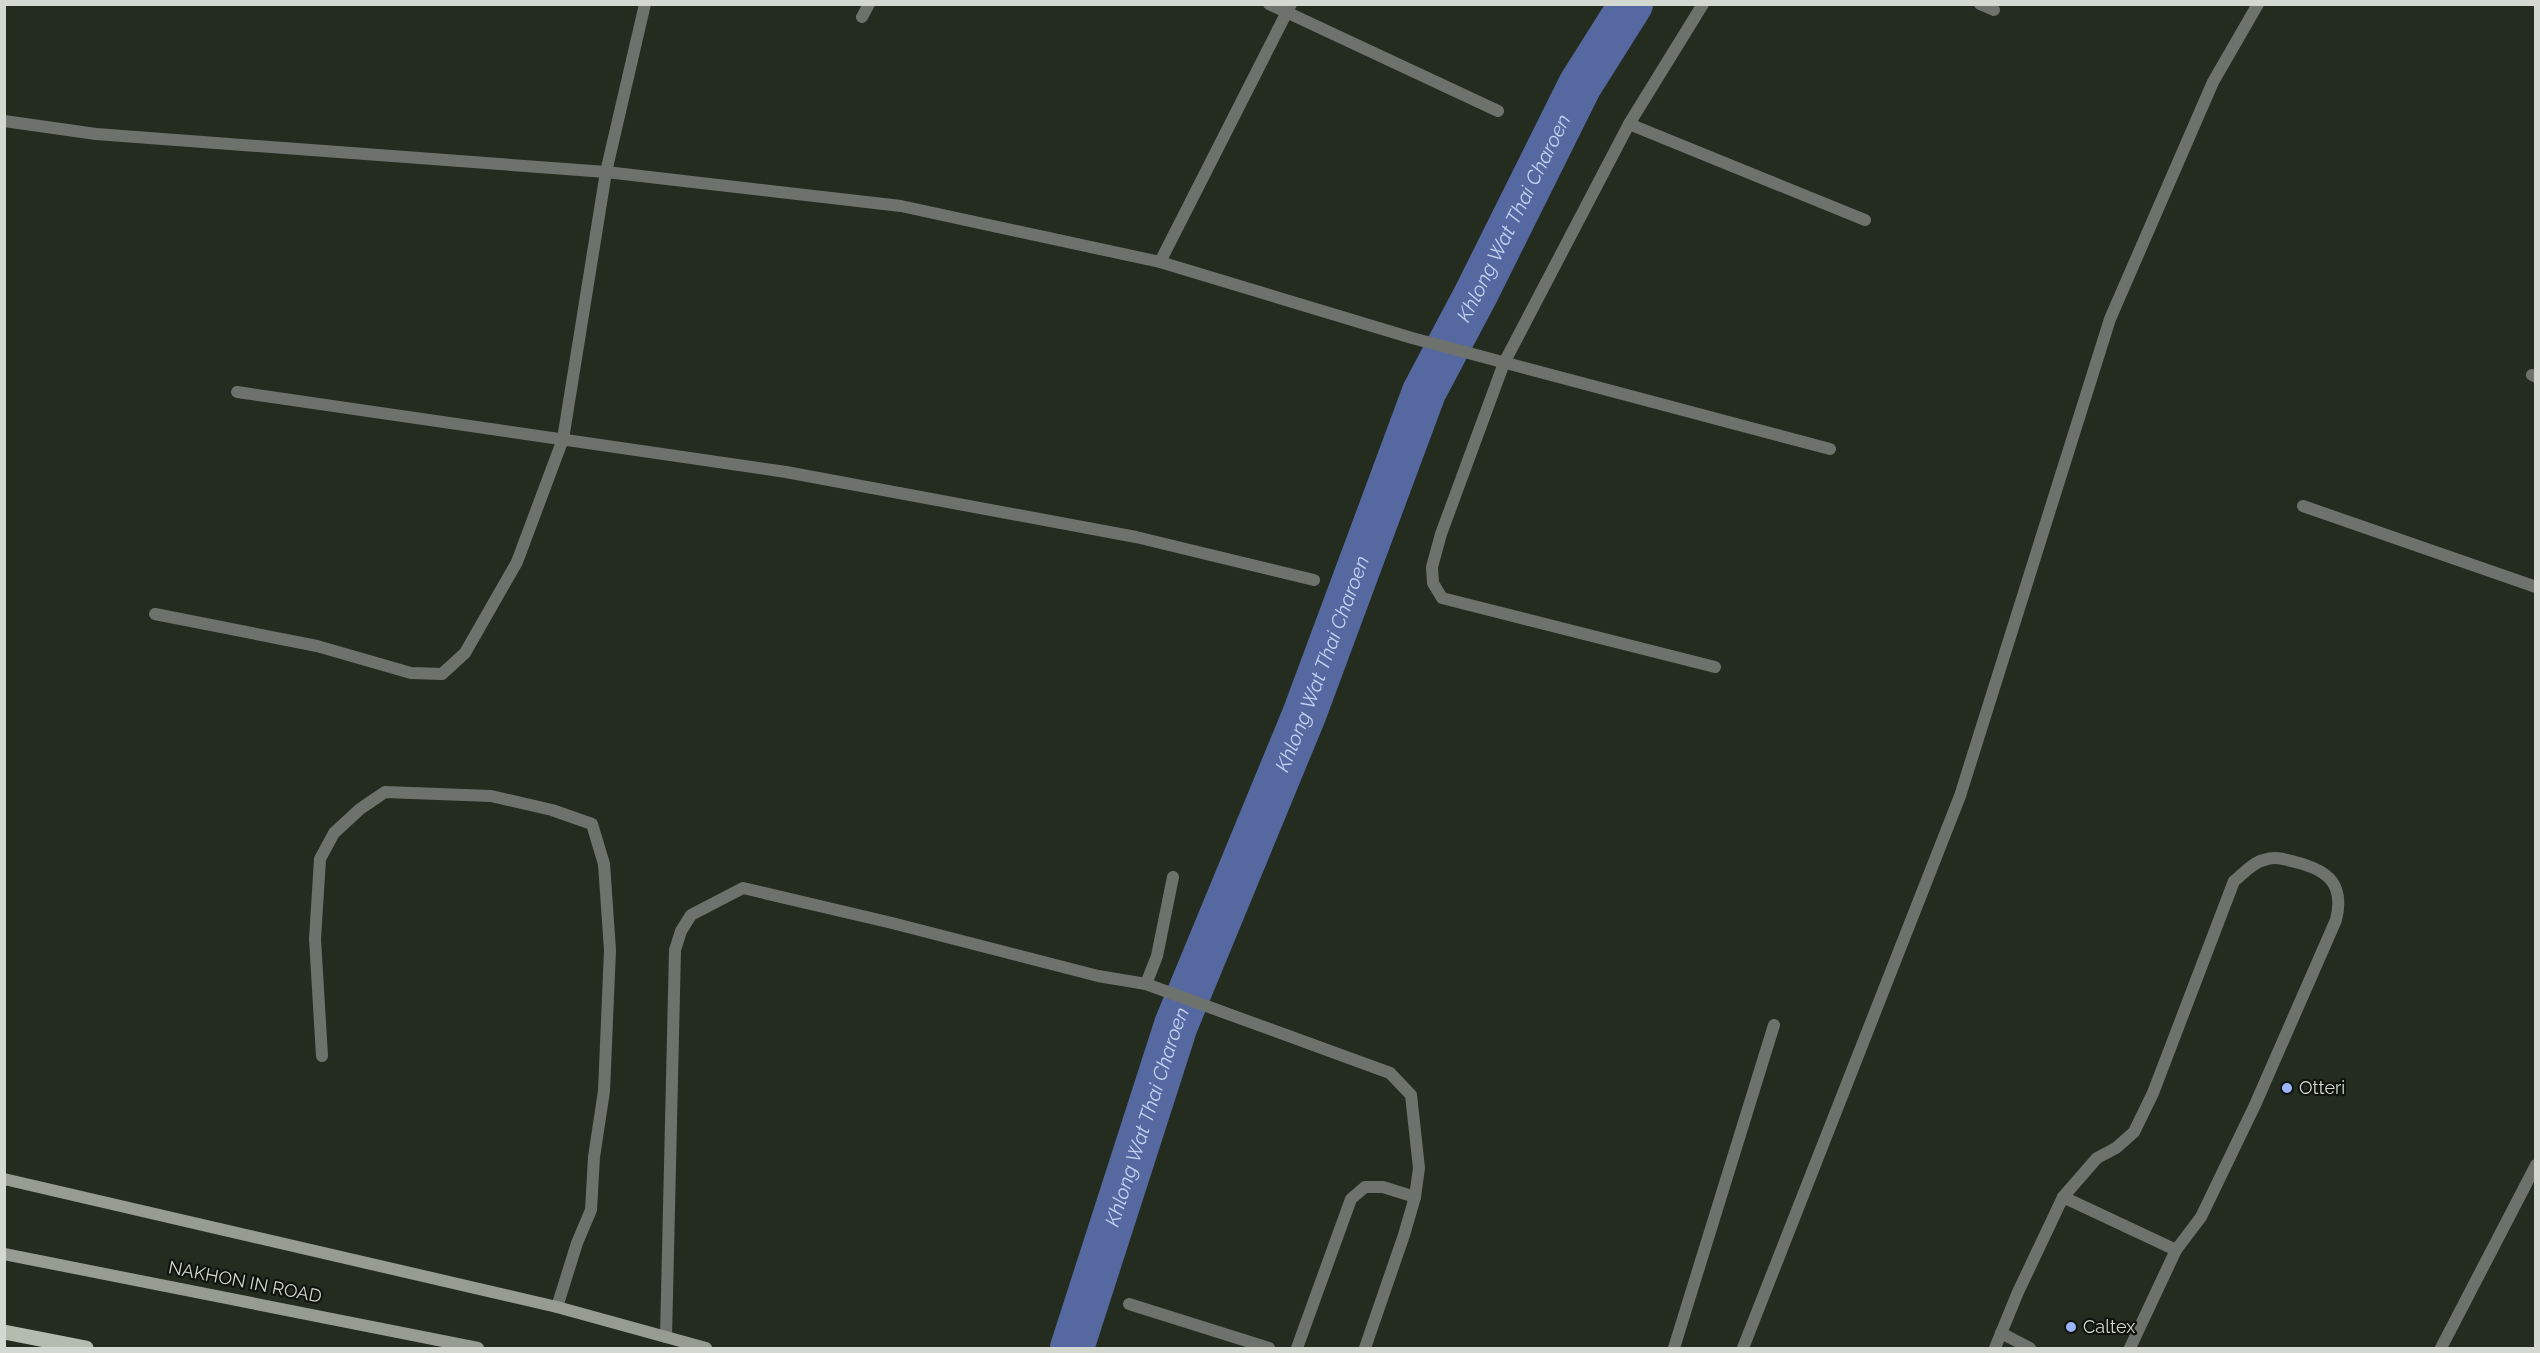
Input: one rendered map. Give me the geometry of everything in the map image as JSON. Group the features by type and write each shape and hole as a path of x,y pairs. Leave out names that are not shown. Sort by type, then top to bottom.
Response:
{"main road":[{"path":"4,1179 557,1307 706,1348"},
{"name":"NAKHON IN ROAD","path":"4,1254 478,1348"},
{"path":"4,1332 86,1348"}],"street":[{"path":"155,614 317,646 411,673 442,674 465,653 517,562 563,439 606,172 645,4"},
{"path":"862,17 869,4"},
{"path":"1269,4 1288,9 1498,111"},
{"path":"1703,4 1629,124 1504,363 1441,534 1432,567 1433,584 1442,598 1716,667"},
{"path":"1980,4 1994,10"},
{"path":"1743,1348 1960,796 2110,319 2213,82 2258,4"},
{"path":"1160,262 1288,9"},
{"path":"4,121 96,134 606,172 901,206 1160,262 1412,338 1830,449"},
{"path":"1629,124 1865,220"},
{"path":"237,392 786,472 1136,537 1314,580"},
{"path":"2303,506 2535,587"},
{"path":"322,1056 315,939 320,859 334,833 360,809 385,792 491,796 552,810 592,824 604,864 610,950 604,1091 594,1157 591,1210 577,1243 557,1307"},
{"path":"1995,1348 2063,1197 2097,1158 2116,1148 2134,1132 2153,1093 2226,908 2234,881 2261,860 2276,857 2312,866 2330,876 2336,889 2340,906 2336,920 2250,1115 2200,1217 2176,1250 2130,1348"},
{"path":"1146,984 1156,956 1173,877"},
{"path":"666,1337 675,950 681,931 691,915 743,888 892,923 1098,976 1146,984 1390,1073 1411,1095 1419,1168 1415,1197 1365,1348"},
{"path":"1674,1348 1774,1024"},
{"path":"2441,1348 2535,1165"},
{"path":"1297,1348 1351,1199 1365,1187 1383,1187 1415,1197"},
{"path":"2063,1197 2176,1250"},
{"path":"1129,1304 1269,1348"},
{"path":"2001,1333 2030,1348"}],"waterway":[{"name":"Khlong Wat Thai Charoen","path":"1072,1348 1176,1025 1304,715 1424,392 1476,294 1580,85 1631,4"}],"place":[{"name":"Otteri","path":"2287,1088"},
{"name":"Caltex","path":"2071,1327"}]}
